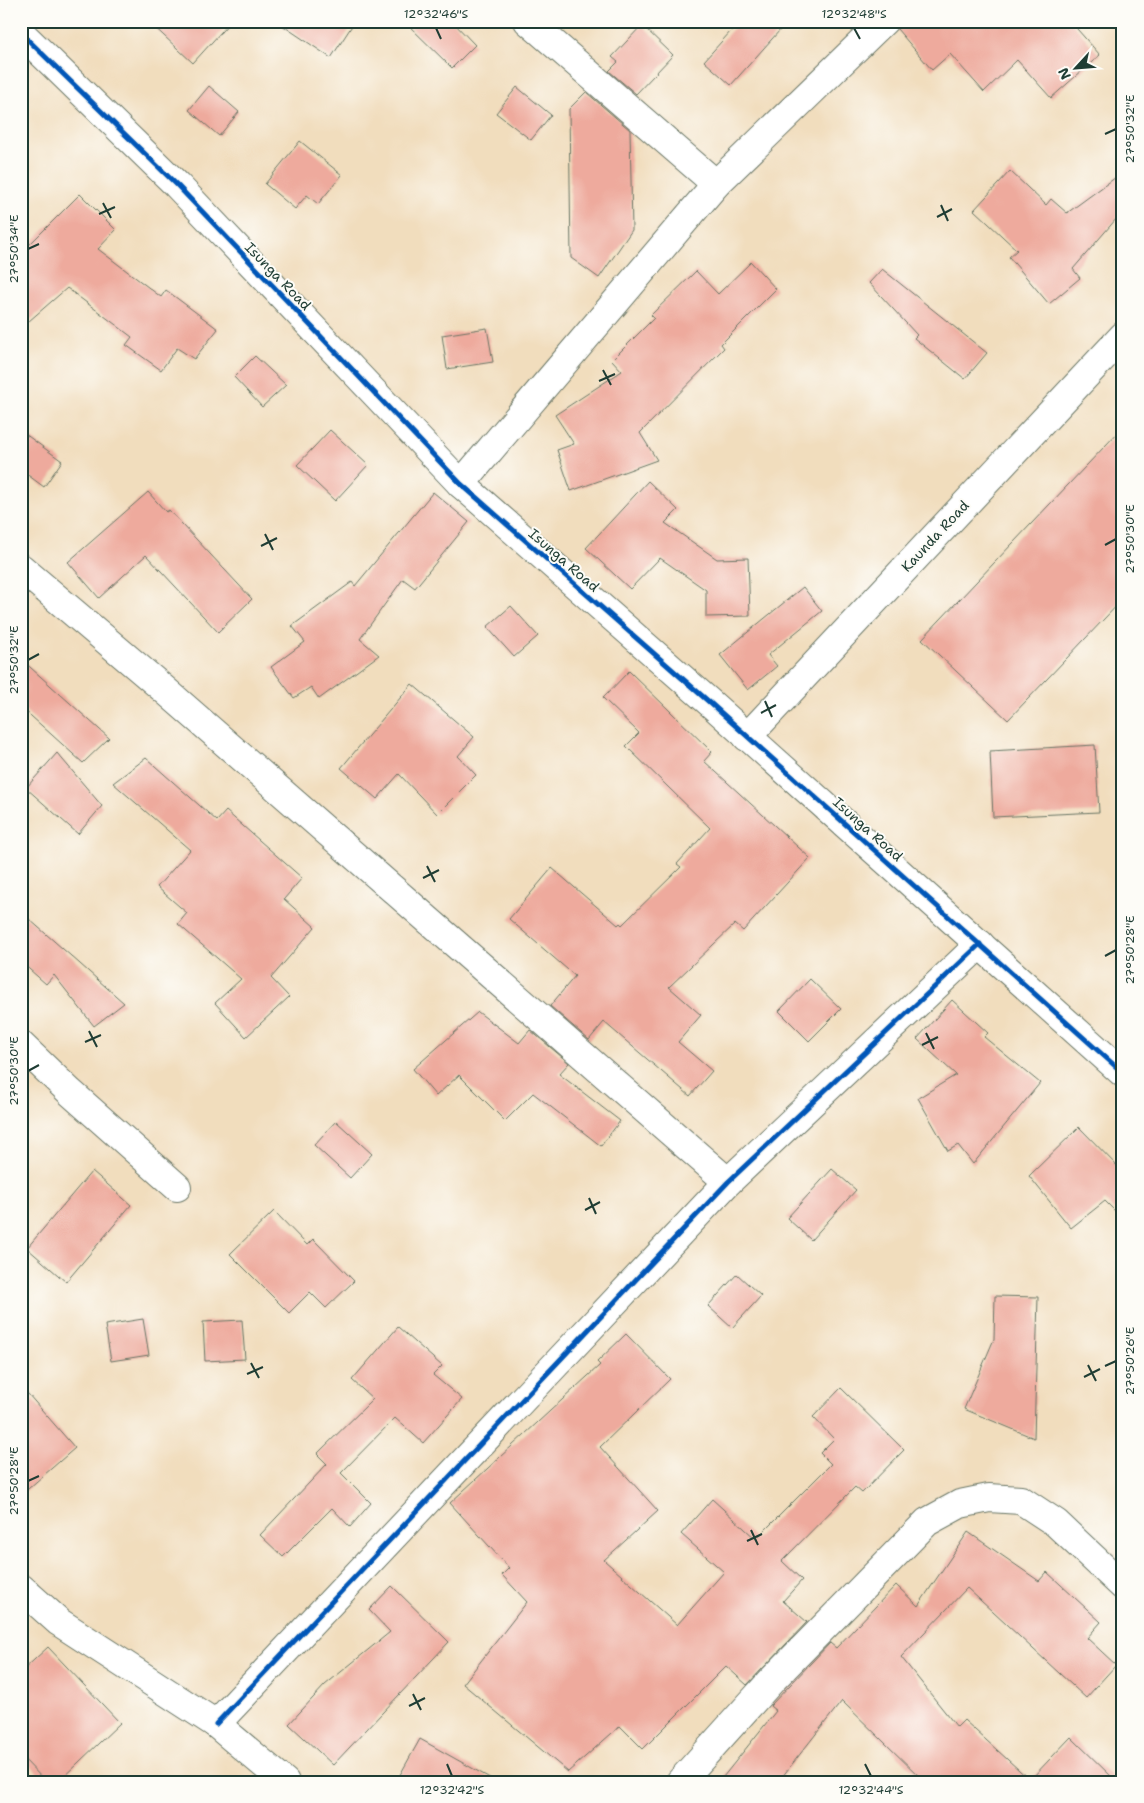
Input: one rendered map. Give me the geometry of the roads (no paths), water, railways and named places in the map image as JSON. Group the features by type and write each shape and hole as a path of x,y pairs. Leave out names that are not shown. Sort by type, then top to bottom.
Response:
{"street":[{"path":"528,21 716,184"},
{"path":"461,484 716,184 884,21"},
{"name":"Isunga Road","path":"21,33 176,185 461,484 1123,1073"},
{"name":"Kaunda Road","path":"747,737 1123,336"},
{"path":"21,568 166,691 728,1182"},
{"path":"216,1724 728,1182 980,944"},
{"path":"21,1045 70,1092 177,1188"},
{"path":"680,1782 772,1680 927,1522 960,1504 988,1498 1021,1500 1056,1523 1123,1586"},
{"path":"21,1588 59,1622 216,1724 285,1782"}]}
